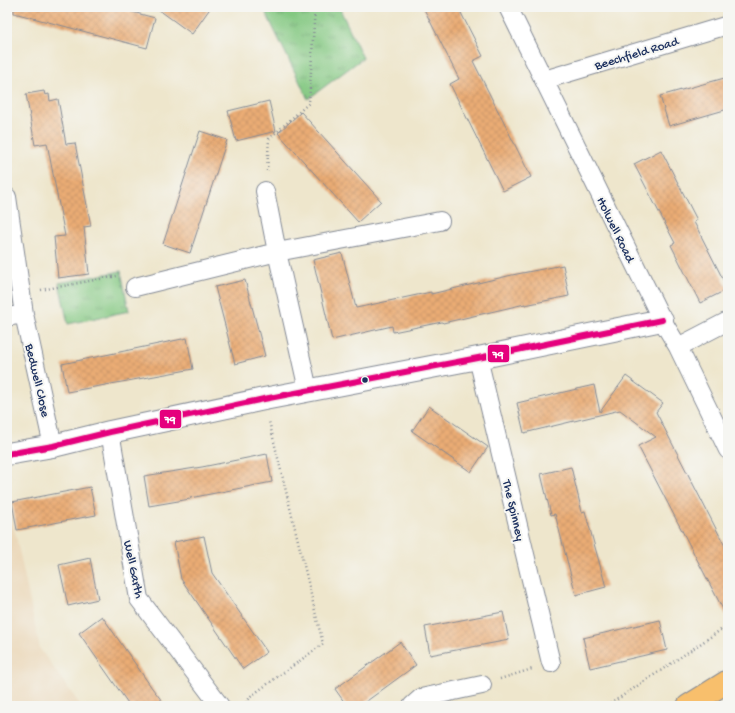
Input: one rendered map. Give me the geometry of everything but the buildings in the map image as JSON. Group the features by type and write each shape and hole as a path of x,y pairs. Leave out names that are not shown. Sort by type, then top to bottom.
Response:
{"main road":[{"path":"688,706 728,681"}],"street":[{"name":"Holwell Road","path":"508,7 662,320 678,347 728,450"},
{"name":"Beechfield Road","path":"544,80 728,25"},
{"path":"265,191 308,390"},
{"name":"Bedwell Close","path":"7,197 21,294 15,315 54,446"},
{"path":"135,286 277,252 440,220"},
{"path":"7,454 54,446 110,432 264,399 478,358 662,320"},
{"path":"678,347 728,321"},
{"name":"The Spinney","path":"478,358 551,662"},
{"name":"Well Garth","path":"110,432 139,599 220,706"},
{"path":"412,706 421,698 482,685"}],"path":[{"path":"265,191 269,139 309,103 315,7"},
{"path":"21,294 131,274 135,286"},
{"path":"244,706 251,696 323,644 264,399"},
{"path":"607,706 728,625"},
{"path":"482,685 551,662"}],"shaded area":[{"path":"7,493 40,649 81,706 7,706"}],"green space":[{"path":"263,7 339,7 363,58 308,99"},
{"path":"121,271 129,311 68,324 59,283"}],"transit line":[{"name":"79","path":"7,454 53,446 110,432 264,399 478,358 662,320"}]}
